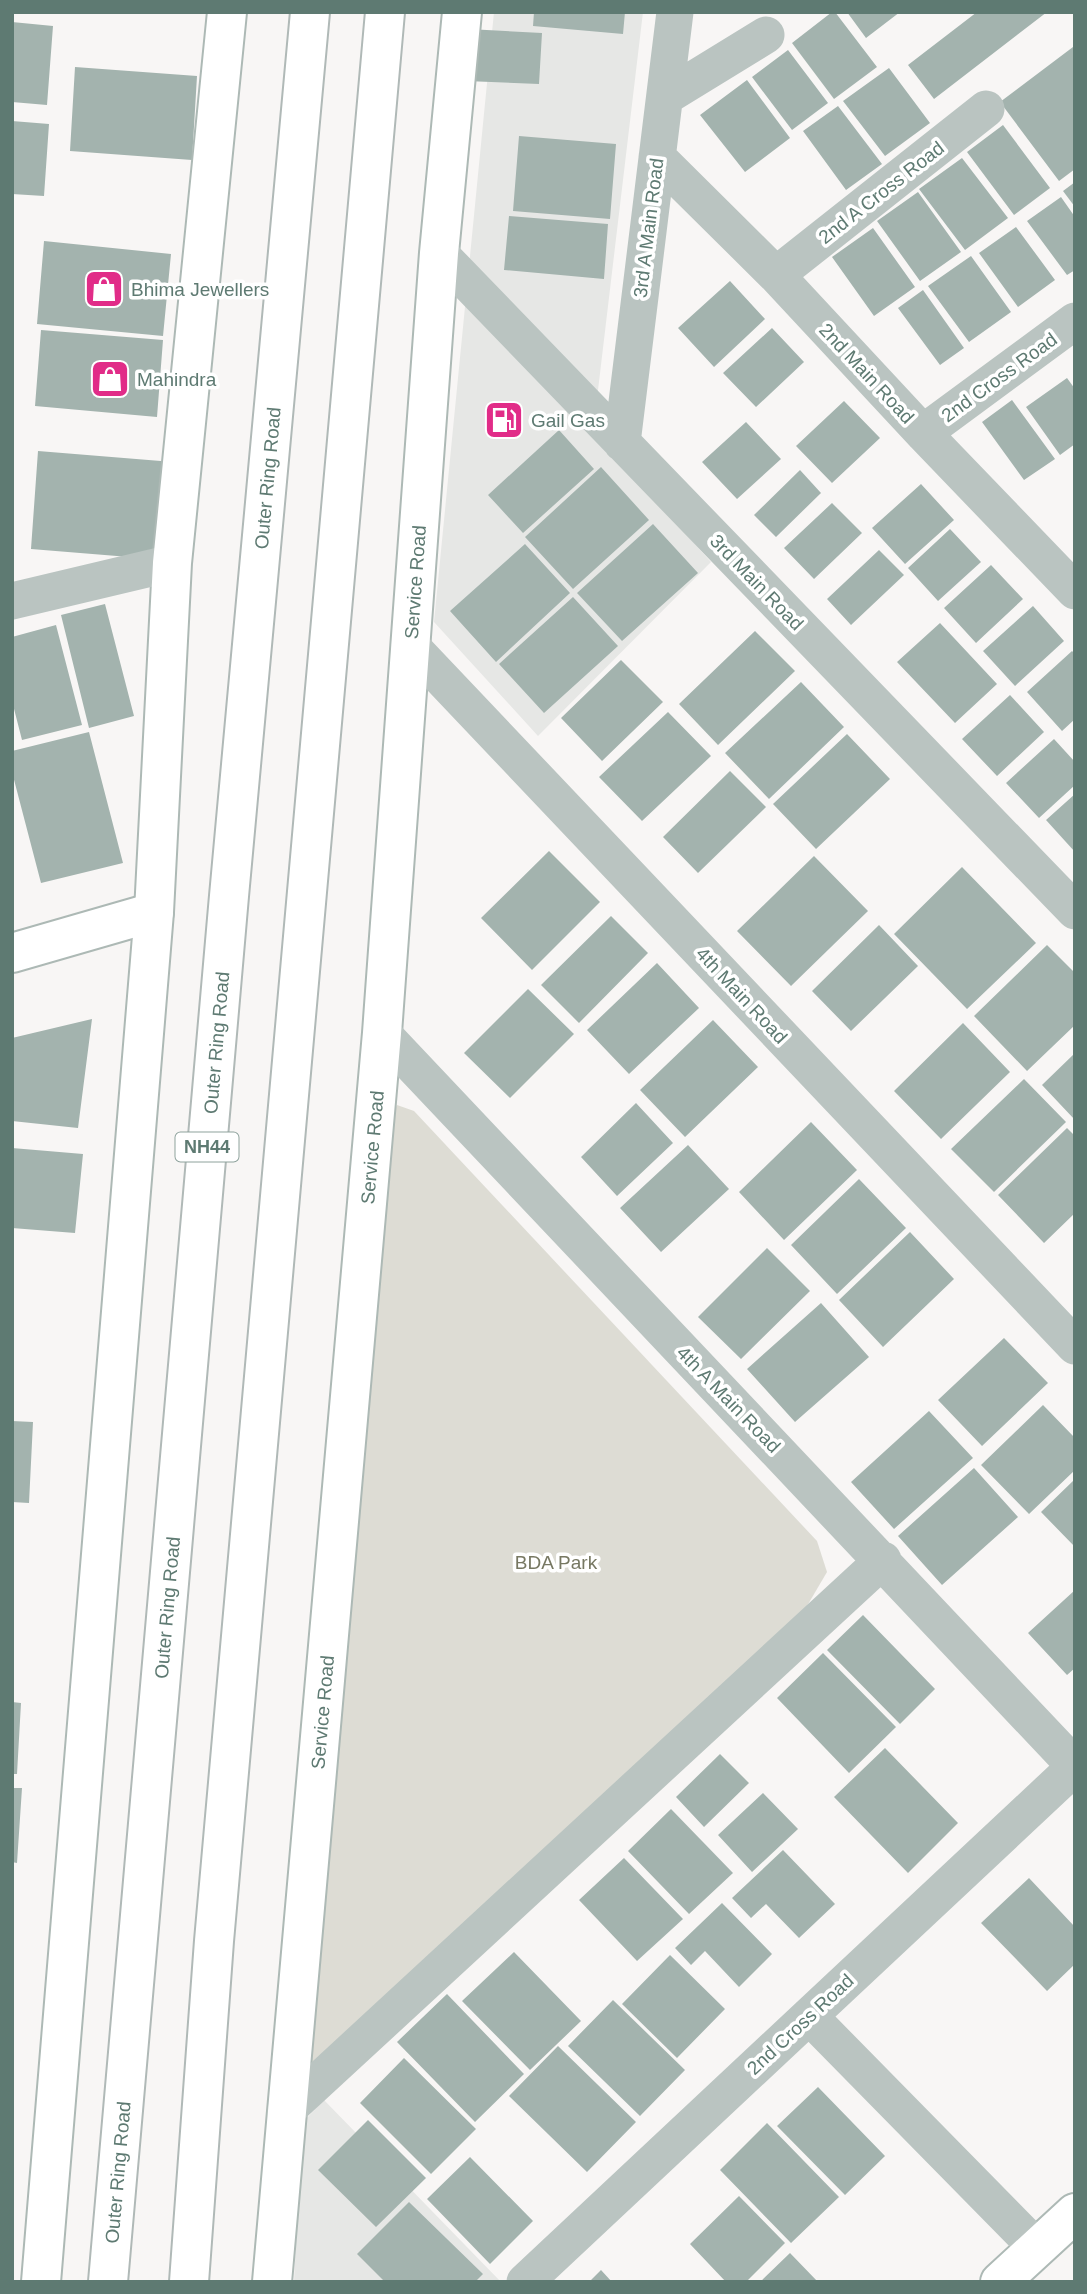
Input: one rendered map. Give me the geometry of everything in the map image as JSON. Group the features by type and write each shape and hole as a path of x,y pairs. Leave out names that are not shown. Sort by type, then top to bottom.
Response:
{"main road":[{"path":"41,2282 154,912 172,563 227,12"},
{"name":"Outer Ring Road","path":"108,2282 230,882 310,12"},
{"path":"188,2282 214,1941 385,12"},
{"name":"Service Road","path":"272,2282 382,1033 439,253 462,12"},
{"path":"12,953 154,912"},
{"path":"1000,2282 1075,2213"}],"street":[{"name":"3rd A Main Road","path":"622,443 675,12"},
{"path":"665,97 766,35"},
{"name":"2nd A Cross Road","path":"776,275 986,109"},
{"name":"2nd Main Road","path":"657,157 776,275 1075,591"},
{"name":"3rd Main Road","path":"439,253 1075,911"},
{"name":"2nd Cross Road","path":"923,433 1075,321"},
{"path":"12,600 172,563"},
{"name":"4th Main Road","path":"410,645 1075,1346"},
{"name":"4th A Main Road","path":"382,1033 1075,1766"},
{"path":"286,2111 883,1560"},
{"name":"2nd Cross Road","path":"525,2282 1075,1766"},
{"path":"809,2016 1037,2248"}],"shaded area":[{"path":"494,12 643,12 593,432 711,562 538,736 434,622"},
{"path":"324,2100 501,2282 294,2282 302,2123"}],"green space":[{"name":"BDA Park","path":"397,1105 414,1111 817,1541 827,1572 807,1606 309,2073 386,1126"}],"building":[{"path":"534,12 625,12 623,34 533,26"},
{"path":"835,12 877,67 834,99 792,43"},
{"path":"847,12 900,12 866,38"},
{"path":"977,12 1047,12 934,99 908,65"},
{"path":"12,22 53,26 47,105 12,102"},
{"path":"468,29 542,33 539,84 466,81"},
{"path":"1073,47 1075,169 1059,181 1000,102"},
{"path":"788,50 828,103 792,130 752,77"},
{"path":"75,67 197,76 192,160 70,151"},
{"path":"889,68 930,123 885,156 843,101"},
{"path":"747,80 790,138 745,172 700,115"},
{"path":"838,106 882,164 846,190 803,131"},
{"path":"12,121 49,124 44,196 12,194"},
{"path":"1003,125 1050,188 1014,215 967,152"},
{"path":"519,136 616,144 610,219 513,211"},
{"path":"962,158 1008,218 965,250 919,189"},
{"path":"1075,182 1075,207 1063,191"},
{"path":"918,192 961,252 920,281 877,221"},
{"path":"1061,197 1075,217 1075,270 1067,275 1027,221"},
{"path":"509,216 608,224 604,279 504,270"},
{"path":"1016,227 1055,280 1018,307 979,253"},
{"path":"873,228 915,287 874,316 832,257"},
{"name":"Bhima Jewellers","path":"44,241 171,254 163,336 37,324"},
{"path":"971,256 1011,312 969,342 928,286"},
{"path":"730,281 765,319 714,367 678,328"},
{"path":"923,290 964,348 940,365 898,308"},
{"path":"772,328 804,362 756,407 723,373"},
{"path":"41,330 163,340 157,417 35,406"},
{"path":"1067,378 1075,389 1075,444 1060,455 1026,407"},
{"path":"1012,400 1055,459 1024,480 982,422"},
{"path":"844,401 880,438 832,483 796,446"},
{"path":"746,422 781,459 737,499 702,462"},
{"path":"559,430 594,469 523,533 488,495"},
{"path":"38,451 173,462 166,560 31,549"},
{"path":"601,467 649,520 573,589 525,537"},
{"path":"800,470 821,493 776,537 754,515"},
{"path":"921,484 954,520 905,564 872,528"},
{"path":"832,503 862,533 814,579 784,548"},
{"path":"653,524 698,573 622,641 577,593"},
{"path":"950,529 981,562 938,601 908,568"},
{"path":"525,544 570,593 496,662 450,611"},
{"path":"879,550 904,575 851,625 827,599"},
{"path":"991,565 1023,599 976,643 944,608"},
{"path":"573,597 618,646 544,713 499,664"},
{"path":"105,604 134,716 89,728 61,615"},
{"path":"1033,606 1064,641 1015,686 983,651"},
{"path":"940,623 997,684 955,723 897,662"},
{"path":"56,625 82,725 22,740 12,701 12,637"},
{"path":"755,631 795,671 718,745 679,704"},
{"path":"1072,651 1075,654 1075,719 1062,731 1027,692"},
{"path":"621,660 663,702 602,761 561,718"},
{"path":"801,682 844,727 769,799 725,753"},
{"path":"1010,695 1044,732 997,776 962,739"},
{"path":"668,712 711,756 642,821 599,777"},
{"path":"89,732 123,863 41,883 12,772 12,751"},
{"path":"847,734 890,779 816,849 773,804"},
{"path":"1054,739 1075,762 1075,785 1039,818 1006,783"},
{"path":"730,771 766,807 698,873 663,837"},
{"path":"1075,794 1075,852 1046,820"},
{"path":"549,851 600,902 532,970 481,918"},
{"path":"814,856 868,911 791,986 737,931"},
{"path":"962,867 1036,943 967,1009 894,934"},
{"path":"611,916 648,953 579,1023 541,985"},
{"path":"879,925 918,966 851,1031 812,991"},
{"path":"1047,945 1075,973 1075,1025 1027,1071 974,1016"},
{"path":"657,963 699,1008 629,1074 587,1030"},
{"path":"528,989 574,1034 510,1098 464,1053"},
{"path":"92,1019 78,1128 12,1121 12,1038"},
{"path":"713,1020 758,1067 685,1137 640,1090"},
{"path":"963,1023 1010,1072 941,1139 894,1091"},
{"path":"1075,1053 1075,1120 1042,1085"},
{"path":"1024,1079 1066,1122 994,1192 951,1149"},
{"path":"636,1103 673,1143 617,1196 581,1157"},
{"path":"811,1122 857,1170 784,1240 739,1192"},
{"path":"1067,1128 1075,1136 1075,1213 1044,1243 998,1195"},
{"path":"688,1145 729,1189 661,1252 620,1208"},
{"path":"12,1148 83,1154 75,1233 12,1228"},
{"path":"859,1179 906,1228 837,1294 791,1245"},
{"path":"910,1232 954,1279 883,1347 839,1300"},
{"path":"767,1248 810,1291 741,1359 698,1317"},
{"path":"821,1303 869,1357 795,1422 747,1369"},
{"path":"1004,1338 1048,1383 982,1446 938,1400"},
{"path":"1043,1405 1075,1438 1075,1470 1029,1514 981,1465"},
{"path":"929,1411 973,1458 894,1529 851,1482"},
{"path":"12,1421 33,1422 29,1503 12,1502"},
{"path":"974,1468 1018,1517 942,1585 898,1536"},
{"path":"1075,1479 1075,1547 1041,1512"},
{"path":"1075,1590 1075,1668 1067,1675 1028,1633"},
{"path":"863,1615 935,1689 900,1724 827,1650"},
{"path":"823,1653 896,1727 849,1773 777,1698"},
{"path":"12,1702 21,1703 17,1774 12,1774"},
{"path":"885,1748 958,1823 908,1873 834,1797"},
{"path":"720,1754 749,1783 704,1827 676,1797"},
{"path":"12,1788 22,1788 17,1863 12,1862"},
{"path":"763,1793 798,1829 752,1872 718,1835"},
{"path":"671,1809 733,1873 689,1914 628,1851"},
{"path":"783,1850 835,1904 799,1938 766,1904 751,1918 732,1898"},
{"path":"624,1858 683,1919 637,1961 579,1900"},
{"path":"1029,1878 1075,1927 1075,1964 1047,1991 981,1923"},
{"path":"722,1903 772,1954 739,1987 705,1951 691,1965 675,1948"},
{"path":"514,1952 581,2021 530,2070 462,2001"},
{"path":"670,1955 725,2009 677,2058 622,2004"},
{"path":"447,1994 524,2074 475,2122 397,2042"},
{"path":"613,2000 685,2070 640,2116 568,2046"},
{"path":"558,2046 636,2122 587,2172 509,2096"},
{"path":"404,2058 476,2129 431,2174 360,2103"},
{"path":"818,2087 885,2156 845,2195 777,2126"},
{"path":"368,2120 426,2178 376,2227 318,2170"},
{"path":"767,2123 839,2197 791,2243 720,2170"},
{"path":"470,2157 533,2221 490,2264 427,2199"},
{"path":"739,2196 785,2243 746,2282 726,2282 690,2244"},
{"path":"409,2202 483,2274 475,2282 385,2282 357,2254"},
{"path":"790,2253 818,2282 760,2282"},
{"path":"601,2270 612,2282 589,2282"}],"place":[{"name":"Bhima Jewellers","path":"104,289"},
{"name":"Mahindra","path":"110,379"},
{"name":"Gail Gas","path":"504,420"}]}
